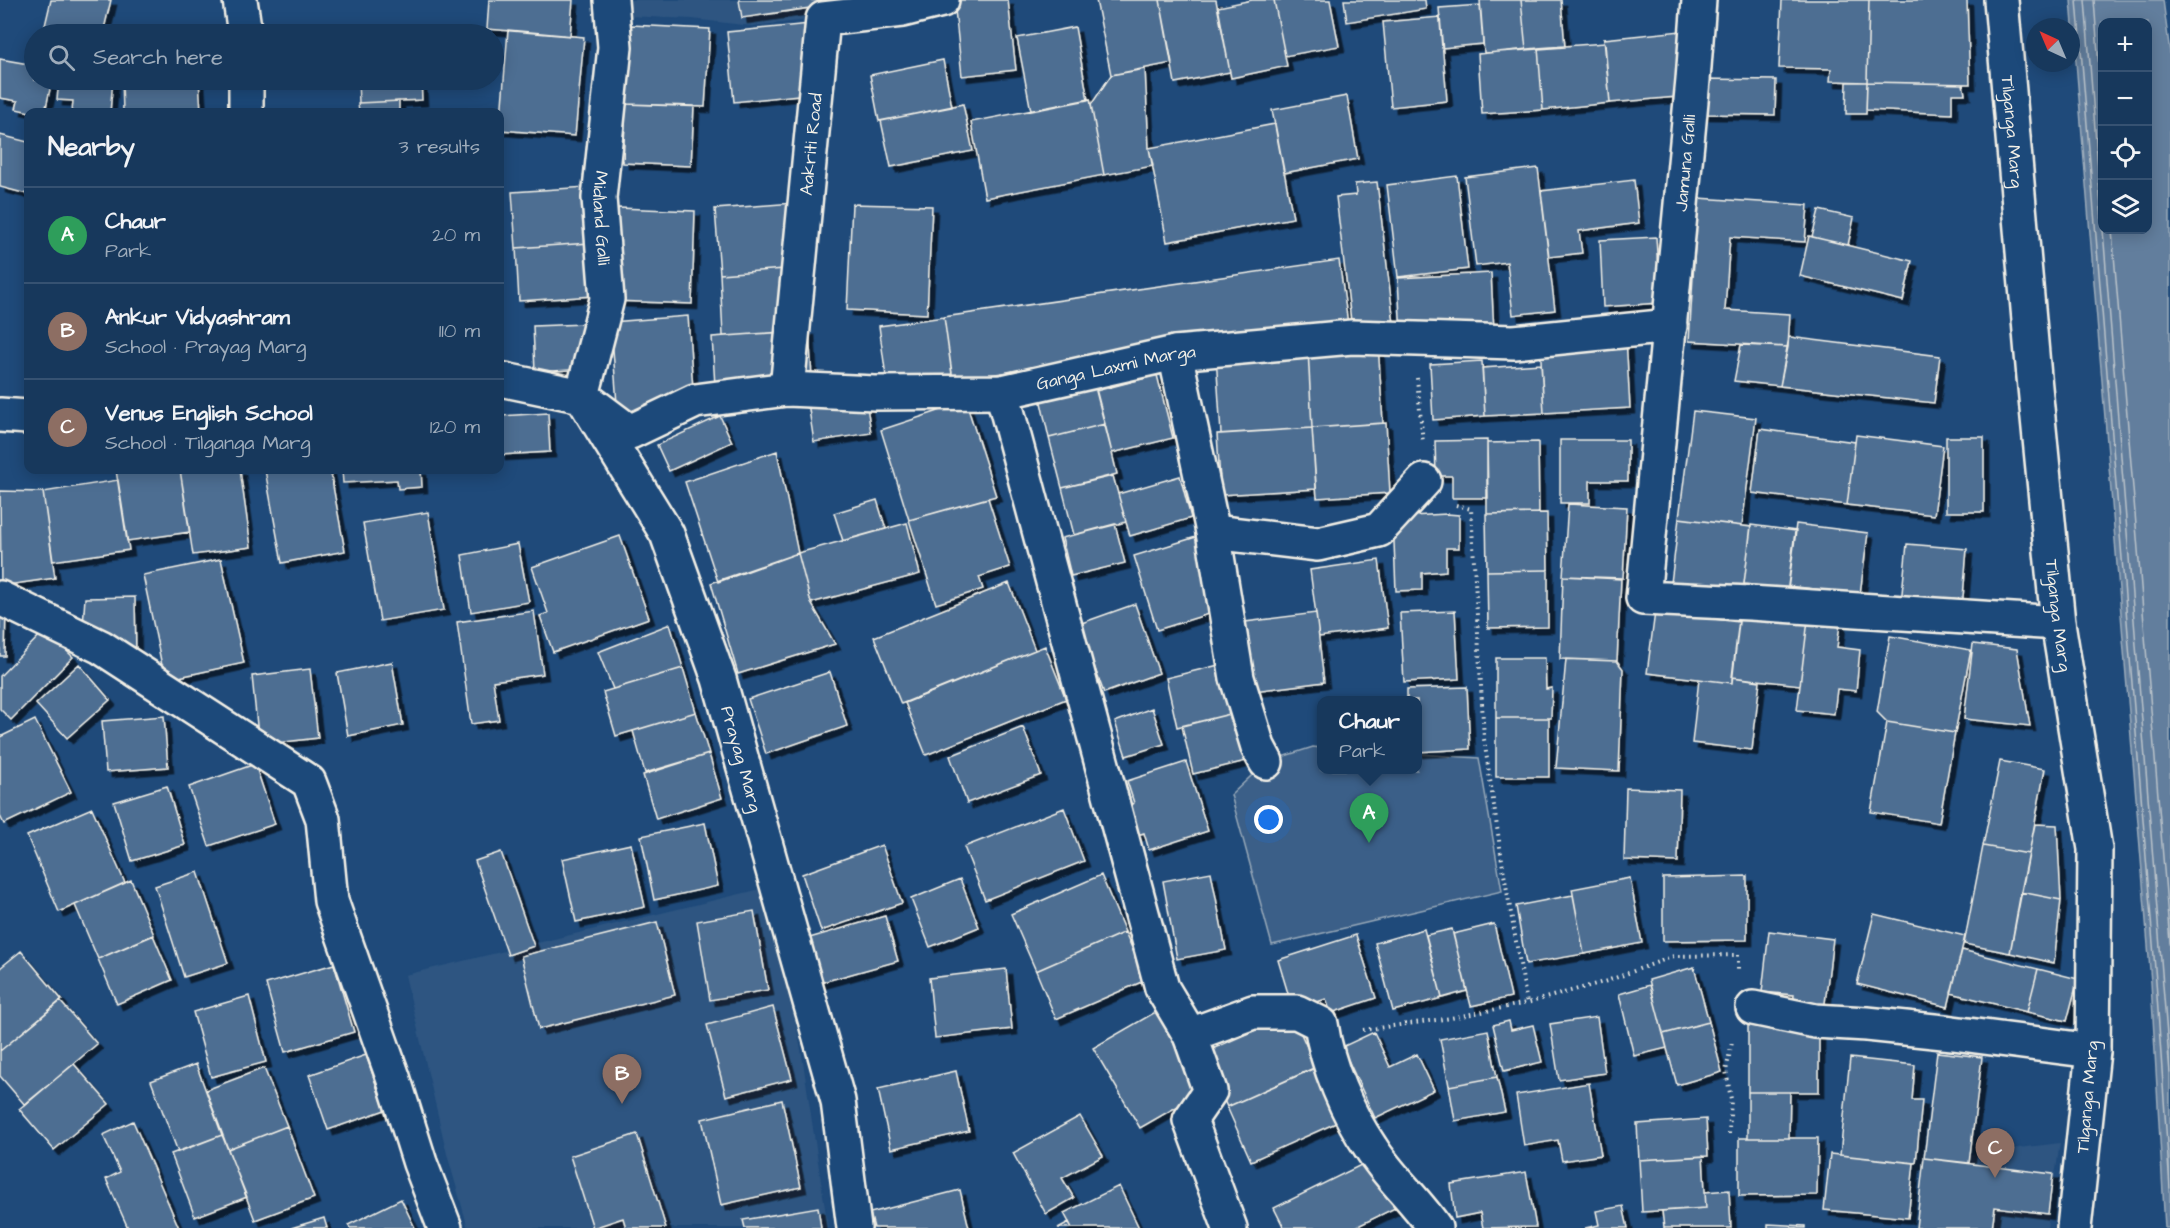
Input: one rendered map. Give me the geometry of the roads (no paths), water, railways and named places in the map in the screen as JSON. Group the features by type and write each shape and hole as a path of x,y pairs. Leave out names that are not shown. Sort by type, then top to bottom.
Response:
{"street":[{"path":"240,0 244,24"},
{"name":"Midland Galli","path":"582,396 608,299 599,198 615,47 611,0"},
{"name":"Aakriti Road","path":"787,389 823,18 902,10 942,0"},
{"name":"Jamuna Galli","path":"1699,0 1643,598 2058,623"},
{"name":"Tilganga Marg","path":"2001,0 2058,623 2095,849 2093,1051 2074,1228"},
{"path":"246,90 246,108"},
{"name":"Ganga Laxmi Marga","path":"582,396 630,432 695,401 787,389 875,393 1002,392 1175,352 1352,337 1514,342 1670,326"},
{"path":"1175,352 1213,532 1237,678 1257,747 1266,762"},
{"path":"504,380 582,396"},
{"path":"1002,392 1162,988 1190,1035 1210,1091 1190,1120 1230,1228"},
{"name":"Prayag Marg","path":"582,396 667,534 719,679 838,1101 854,1228"},
{"path":"0,415 24,417"},
{"path":"1213,532 1318,543 1379,530 1424,481"},
{"path":"0,598 101,647 309,782 323,819 331,900 393,1077 420,1163 445,1228"},
{"path":"1753,1008 1815,1021 1953,1033 2093,1051"},
{"path":"1190,1035 1252,1012 1297,1012 1322,1024 1323,1036 1343,1101 1371,1149 1435,1228"}],"water":[{"path":"2071,0 2163,0 2170,53 2170,1228 2165,1228 2151,982 2077,72 2080,72 2080,18 2072,18"}],"place":[{"name":"Chaur","path":"1369,843"},
{"name":"Ankur Vidyashram","path":"622,1104"},
{"name":"Venus English School","path":"1995,1178"}]}
